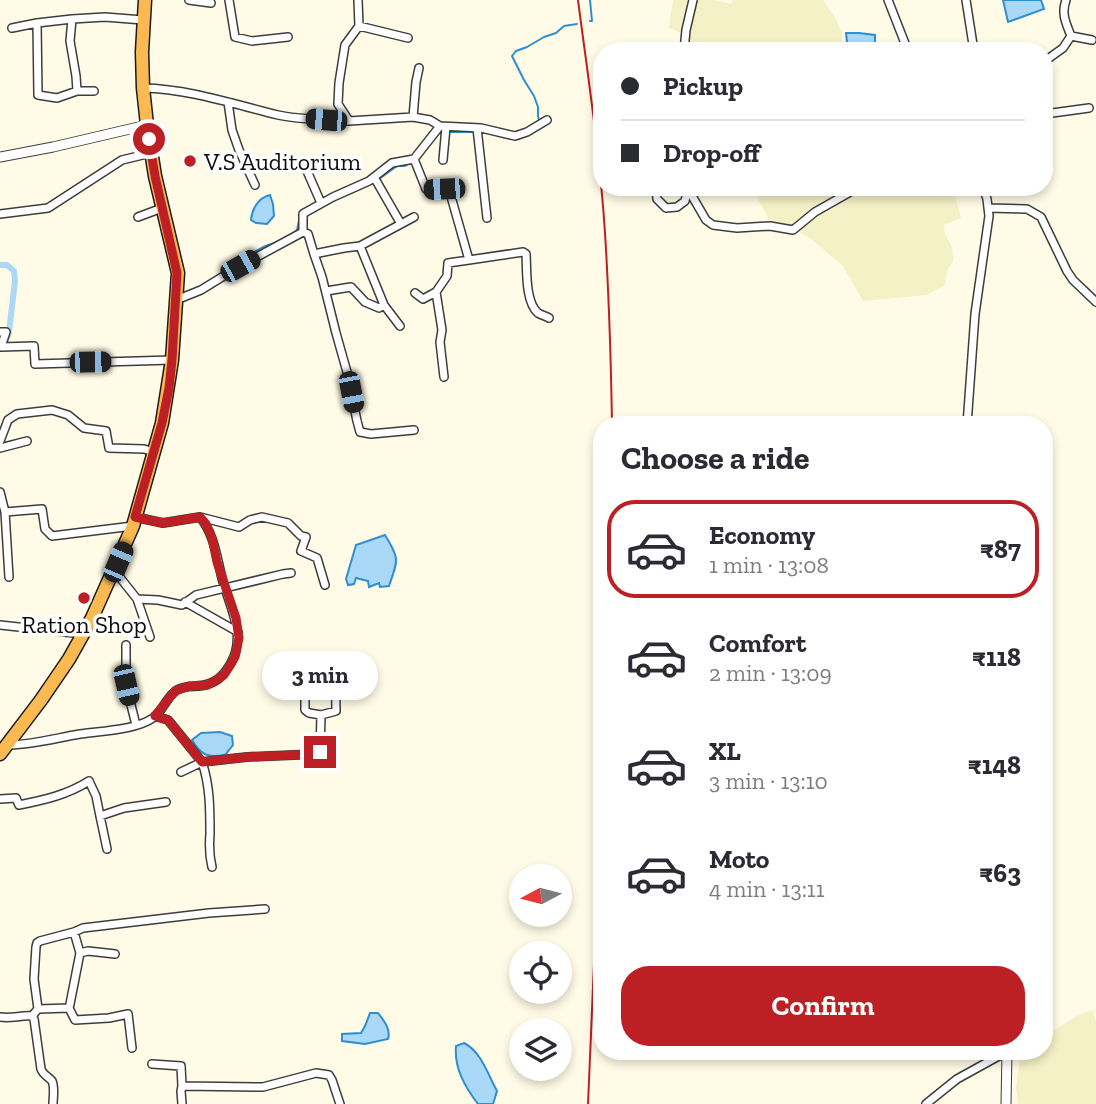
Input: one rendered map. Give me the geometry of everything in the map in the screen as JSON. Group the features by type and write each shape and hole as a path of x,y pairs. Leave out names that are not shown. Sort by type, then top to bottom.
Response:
{"highway":[{"path":"3,750 41,700 83,634 134,522 162,423 172,360 177,273 146,125 143,88 145,0"}],"street":[{"path":"189,0 211,3"},
{"path":"229,0 235,37 252,41 288,37"},
{"path":"349,121 338,104 338,83 345,45 359,26 358,0"},
{"path":"685,42 693,0"},
{"path":"888,0 904,42"},
{"path":"966,0 973,42"},
{"path":"1066,0 1063,10 1071,36"},
{"path":"12,28 72,19 105,17 143,20"},
{"path":"72,19 70,41 77,92"},
{"path":"37,23 38,95 57,98 77,92 94,91"},
{"path":"359,26 408,38"},
{"path":"1071,36 1092,40"},
{"path":"1053,55 1063,48 1071,36"},
{"path":"413,117 419,68"},
{"path":"143,88 176,91 280,116 349,121 413,117 443,126 477,128 515,136 543,122"},
{"path":"228,102 236,140 255,185"},
{"path":"1053,113 1089,108"},
{"path":"0,157 146,125"},
{"path":"303,232 303,214 369,181 392,163 414,159 443,126"},
{"path":"443,126 443,159"},
{"path":"477,128 487,218"},
{"path":"0,214 48,208 122,159 151,153"},
{"path":"414,159 426,189 444,189 450,193 469,260"},
{"path":"307,171 321,204"},
{"path":"374,177 401,224"},
{"path":"657,196 666,208 677,206 685,201 686,196"},
{"path":"692,196 706,220 713,225 737,228 770,226 793,230 814,212 843,196"},
{"path":"968,416 975,314 989,215 986,196"},
{"path":"138,217 162,208"},
{"path":"988,208 1027,209 1041,217 1067,271 1096,302"},
{"path":"314,254 360,246 414,218"},
{"path":"303,232 308,234 326,291 360,432 370,434 414,430"},
{"path":"176,300 201,290 303,232"},
{"path":"360,246 384,306 400,326"},
{"path":"415,293 423,299 436,292 447,276 448,262 523,252 526,254 527,286 534,306 538,313 549,318"},
{"path":"326,291 351,287 365,302 379,308 384,306"},
{"path":"436,292 442,330 440,342 444,377"},
{"path":"0,332 6,331 1,347 34,346 35,363 172,360"},
{"path":"0,441 8,420 17,414 52,410 68,415 84,428 106,430 109,448 154,452"},
{"path":"0,448 27,441"},
{"path":"0,492 5,512 9,577"},
{"path":"5,512 43,509 45,530 52,536 134,522 163,523 200,517 239,527 262,517 288,523 301,536 306,537 301,551 317,558 325,586"},
{"path":"3,750 136,725 155,716 175,691 189,686 208,685 224,675 235,657 239,638 236,618 225,589 212,538 200,517"},
{"path":"114,570 137,599 150,637"},
{"path":"137,599 158,600 182,606 196,595 291,573"},
{"path":"185,602 238,632"},
{"path":"0,625 83,634"},
{"path":"126,645 126,685 136,725"},
{"path":"331,659 335,660 335,710 321,715 305,710 305,663 309,660 331,659"},
{"path":"181,772 202,762 317,754 320,752 321,715"},
{"path":"155,716 168,720 202,762 209,805 208,853 212,867"},
{"path":"0,799 16,798 19,805 52,798 77,789 89,781 96,796 107,849"},
{"path":"100,816 124,808 166,802"},
{"path":"38,1009 34,979 36,944 40,941 83,928 209,912 265,909"},
{"path":"74,932 80,953 69,1008 75,1020 128,1014 132,1048"},
{"path":"80,953 88,951 115,954"},
{"path":"0,1017 32,1016 38,1009 69,1008"},
{"path":"32,1016 42,1073 53,1084 53,1104"},
{"path":"926,1104 957,1079 991,1060"},
{"path":"1006,1060 1006,1104"},
{"path":"152,1064 181,1066 182,1104"},
{"path":"182,1086 263,1087 316,1073 329,1075 340,1104"}],"shaded area":[{"path":"673,0 714,0 731,4 733,0 823,0 836,19 842,42 684,42 684,34 669,28"},
{"path":"757,196 955,196 961,218 944,225 945,234 952,247 953,261 947,271 945,285 927,295 863,301 843,266 810,238 791,227 777,225 768,218"},
{"path":"1093,1010 1096,1022 1096,1104 1018,1104 1016,1087 1020,1060 1053,1060 1053,1031 1078,1015"}],"water":[{"path":"1003,0 1041,0 1044,9 1008,22"},
{"path":"846,33 875,35 875,42 847,42"},
{"path":"270,195 274,216 267,224 251,220 256,204"},
{"path":"385,535 396,560 389,586 380,587 379,583 369,587 368,581 356,578 354,584 348,585 346,579 356,545"},
{"path":"220,732 232,736 233,745 225,755 205,754 192,740 201,733"},
{"path":"370,1013 378,1013 383,1019 388,1028 388,1039 365,1044 342,1041 342,1034 361,1033"},
{"path":"464,1043 480,1057 497,1091 493,1104 478,1104 461,1077 456,1046"}],"waterway":[{"path":"590,0 590,21"},
{"path":"539,120 534,96 512,56 516,51 556,33 564,26 577,24"},
{"path":"447,132 472,132"},
{"path":"485,132 513,139"},
{"path":"379,179 397,166 410,163"},
{"path":"354,191 375,182"},
{"path":"291,235 297,230 300,216"},
{"path":"234,264 263,247 280,241"},
{"path":"0,265 7,265 14,271 15,281 7,339"}],"railway":[{"path":"578,0 593,116"},
{"path":"602,196 609,305 612,416"},
{"path":"588,1104 593,987"}],"place":[{"name":"V.S Auditorium","path":"190,161"},
{"name":"Ration Shop","path":"84,598"}],"route":[{"path":"149,139 177,273 169,388 162,423 135,517 163,523 200,517 212,538 225,589 236,618 239,638 235,657 224,675 208,685 189,686 175,691 155,716 168,720 202,762 320,752"}]}
